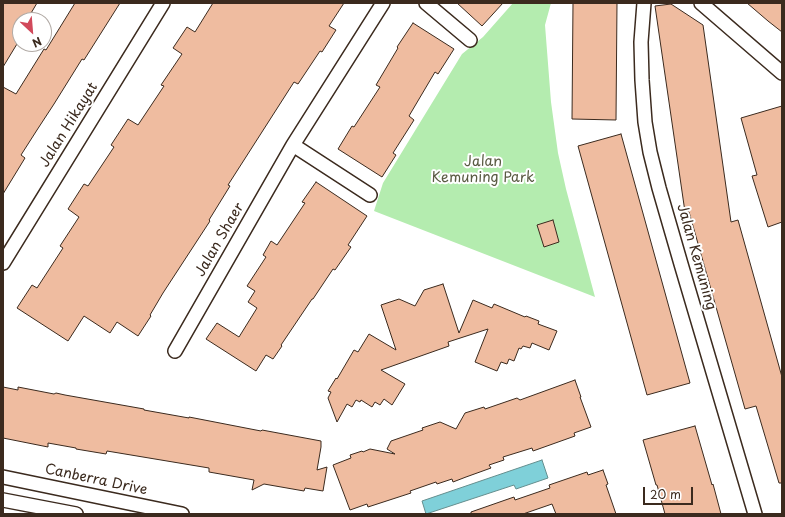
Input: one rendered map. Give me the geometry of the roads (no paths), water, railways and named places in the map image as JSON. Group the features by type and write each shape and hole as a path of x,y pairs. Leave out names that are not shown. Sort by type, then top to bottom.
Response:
{"street":[{"name":"Jalan Hikayat","path":"3,264 163,3"},
{"name":"Jalan Shaer","path":"175,351 293,145 383,3"},
{"path":"426,3 470,40"},
{"name":"Jalan Kemuning","path":"644,3 641,42 642,80 645,122 650,152 681,264 755,514"},
{"path":"701,3 782,74"},
{"path":"293,145 370,196"},
{"name":"Canberra Drive","path":"3,477 182,514"},
{"path":"3,500 76,514"}],"water":[{"path":"542,460 548,478 516,489 514,485 426,514 422,501"}],"park label":[{"name":"Jalan Kemuning Park","path":"483,170"}]}
